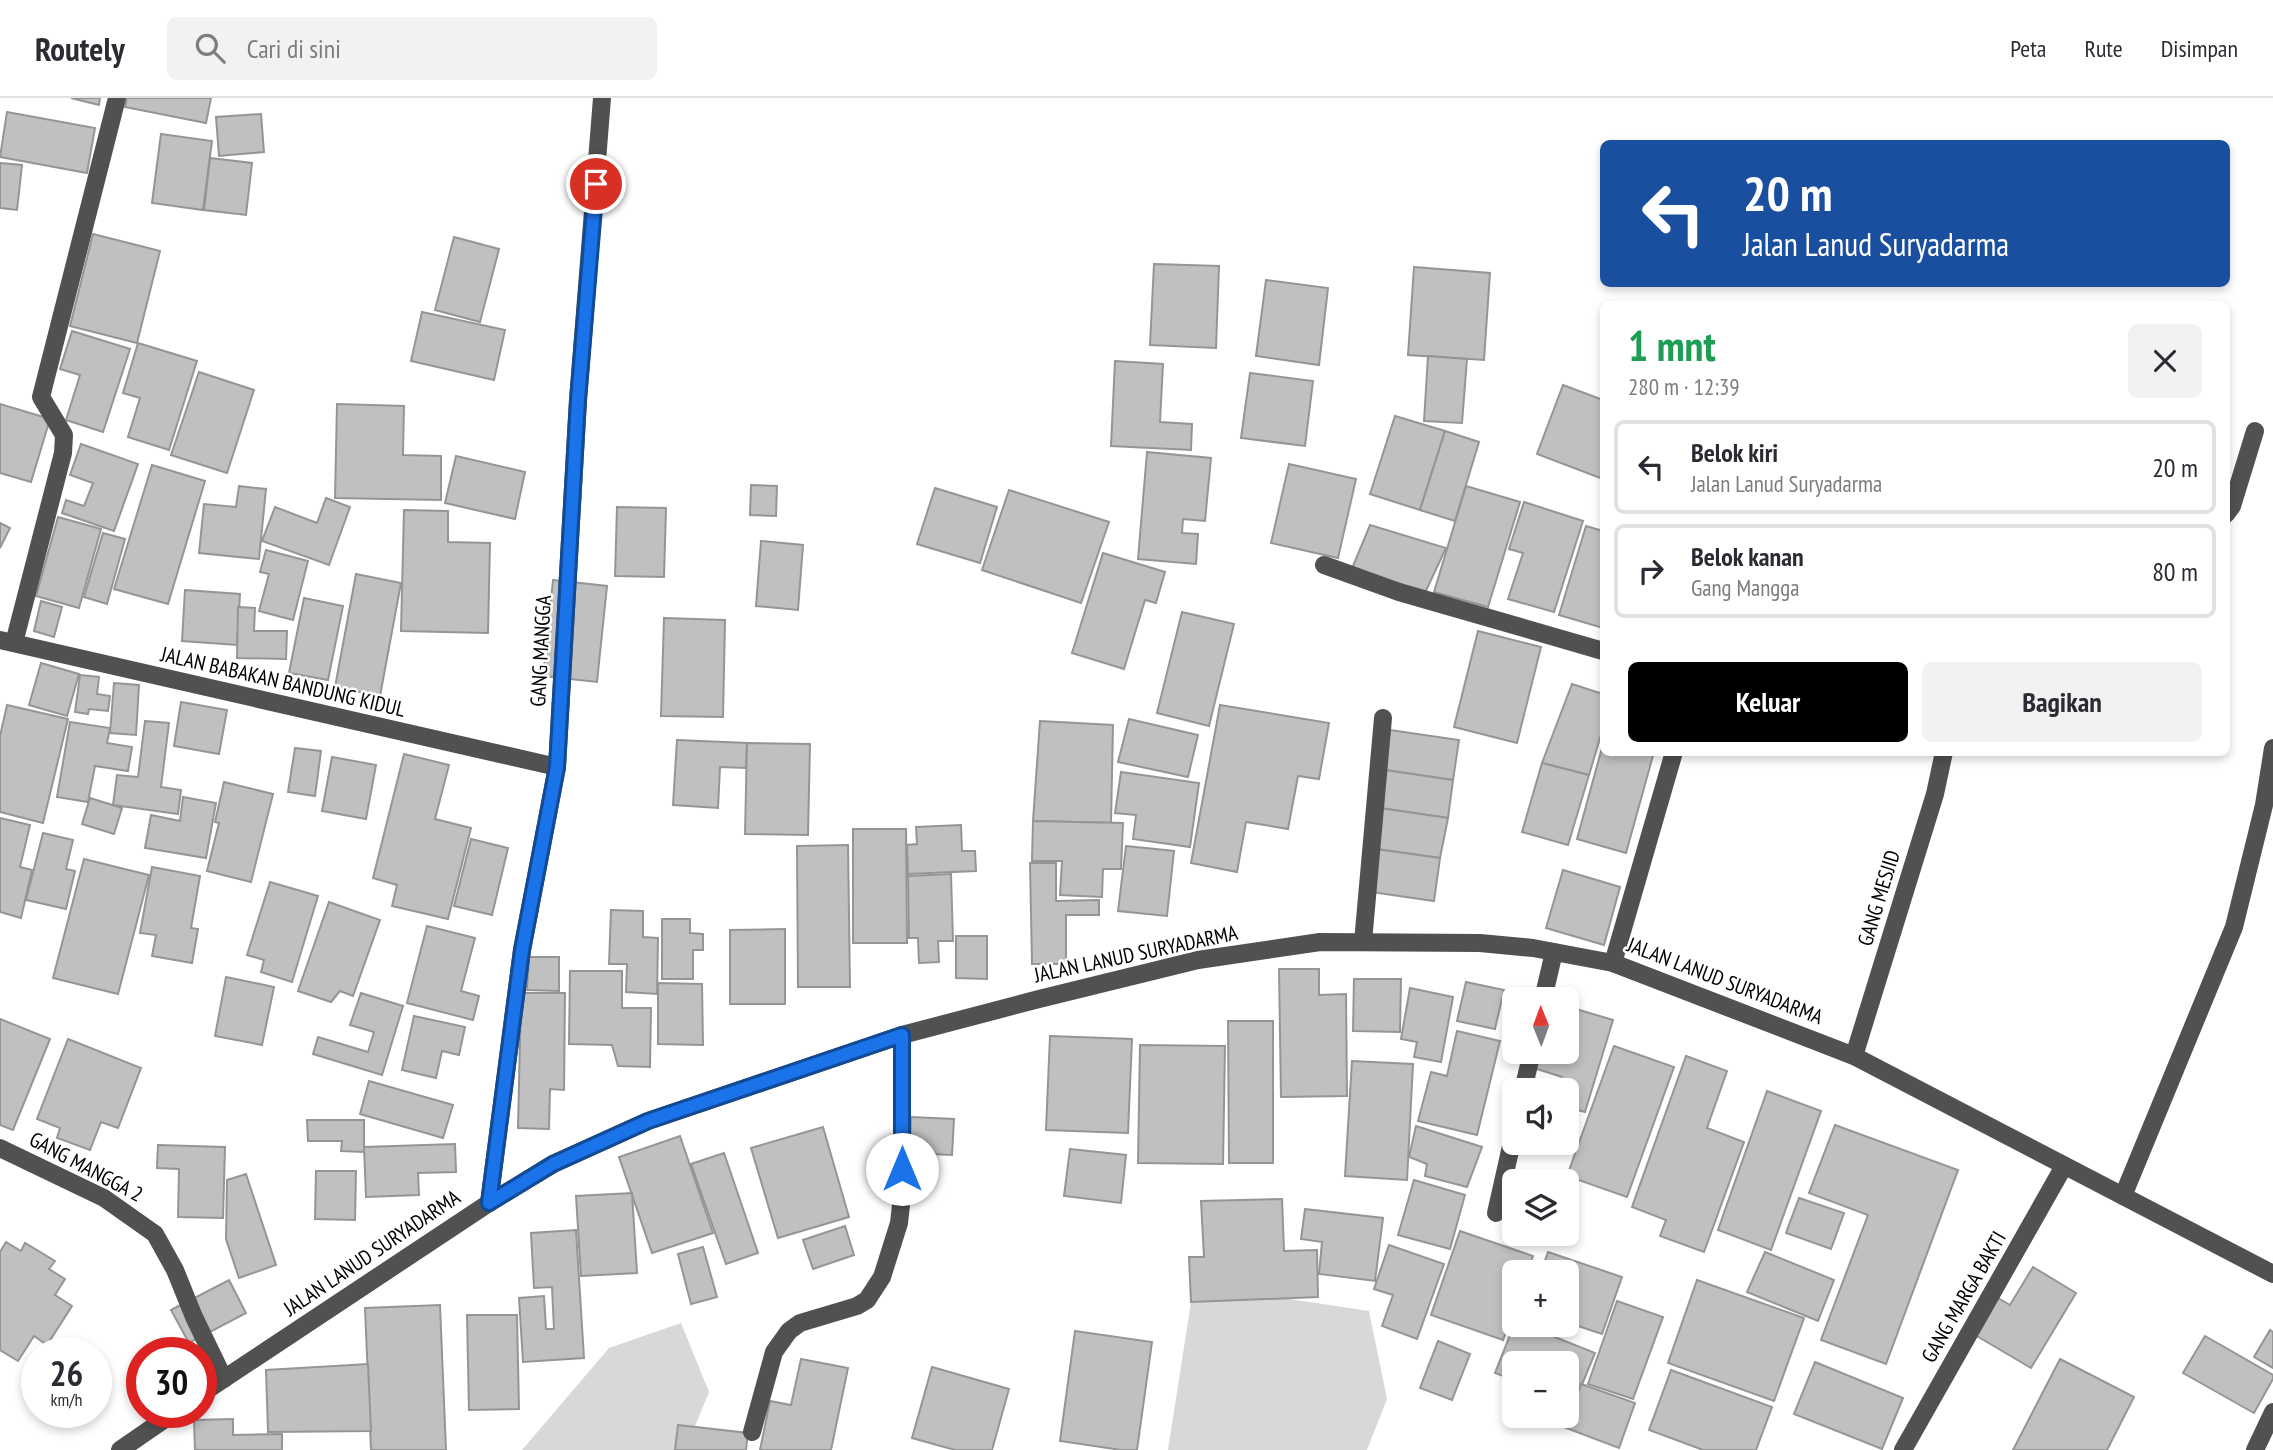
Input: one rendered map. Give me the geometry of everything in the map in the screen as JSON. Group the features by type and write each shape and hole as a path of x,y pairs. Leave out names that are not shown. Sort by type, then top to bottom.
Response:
{"street":[{"path":"7,642 63,453 64,435 41,397 117,98"},
{"name":"GANG MANGGA","path":"489,1203 522,950 557,767 578,400 602,98"},
{"path":"2230,509 2255,431"},
{"path":"1324,565 1399,592 1494,617 1600,650"},
{"name":"JALAN BABAKAN BANDUNG KIDUL","path":"7,642 557,767"},
{"path":"1363,942 1383,718"},
{"path":"2123,1196 2234,927 2264,805 2273,748"},
{"path":"1613,963 1673,756"},
{"name":"GANG MESJID","path":"1854,1056 1935,794 1941,756"},
{"name":"JALAN LANUD SURYADARMA","path":"217,1384 489,1203 553,1164 648,1121 902,1035 1198,960 1320,942 1480,943 1554,951 1613,963 1854,1056 2273,1274"},
{"path":"1546,987 1554,951"},
{"path":"752,1432 774,1352 780,1341 800,1323 857,1306 867,1300 882,1278 899,1223 902,1195 902,1035"},
{"name":"GANG MANGGA 2","path":"0,1148 104,1198 155,1234 175,1270 224,1379"},
{"path":"1496,1213 1509,1155"},
{"name":"GANG MARGA BAKTI","path":"1903,1450 2064,1166"},
{"path":"2255,1450 2273,1412"},
{"path":"120,1450 152,1428"}],"shaded area":[{"path":"1197,1285 1369,1311 1387,1399 1367,1450 1168,1450 1191,1302"},
{"path":"681,1323 709,1392 682,1450 522,1450 609,1348"}],"building":[{"path":"71,98 100,98 99,105"},
{"path":"127,98 211,98 206,123 125,107"},
{"path":"7,112 95,128 87,173 0,157"},
{"path":"261,114 264,152 219,156 216,117"},
{"path":"161,134 212,141 203,210 152,203"},
{"path":"210,158 252,163 246,215 204,210"},
{"path":"0,163 22,165 17,210 0,208"},
{"path":"93,234 160,251 137,343 70,326"},
{"path":"454,237 499,249 480,322 435,310"},
{"path":"1154,264 1219,266 1216,348 1150,345"},
{"path":"1414,267 1490,273 1484,360 1408,355"},
{"path":"1266,280 1328,288 1319,365 1256,356"},
{"path":"422,312 505,330 494,380 411,361"},
{"path":"72,331 130,349 103,432 66,420 80,375 60,369"},
{"path":"138,343 197,361 169,450 128,437 140,398 123,393"},
{"path":"1428,356 1467,359 1462,423 1424,421"},
{"path":"1115,361 1163,364 1160,422 1192,424 1191,450 1111,446"},
{"path":"199,372 254,390 227,473 171,455"},
{"path":"1250,373 1313,381 1305,446 1241,438"},
{"path":"1563,385 1600,399 1600,478 1537,454"},
{"path":"0,404 50,419 31,482 0,473"},
{"path":"337,404 404,406 403,455 441,456 441,500 335,498"},
{"path":"1395,416 1445,431 1420,510 1370,494"},
{"path":"1445,431 1479,442 1455,521 1420,510"},
{"path":"81,444 138,464 114,531 62,513 66,500 84,506 93,483 70,475"},
{"path":"1147,452 1211,458 1205,521 1183,519 1182,533 1198,534 1196,564 1138,559"},
{"path":"456,456 525,472 515,519 445,503"},
{"path":"1289,464 1356,479 1338,558 1271,543"},
{"path":"152,465 205,481 168,604 114,589"},
{"path":"751,485 777,486 776,516 750,515"},
{"path":"239,486 266,489 259,559 199,553 204,504 236,507"},
{"path":"1466,486 1520,502 1488,607 1434,592"},
{"path":"935,488 997,507 980,563 917,544"},
{"path":"1009,490 1109,522 1081,603 982,570"},
{"path":"326,498 350,507 329,565 262,541 275,507 317,523"},
{"path":"1524,502 1583,521 1554,612 1508,599 1523,553 1509,549"},
{"path":"617,507 666,508 664,577 615,576"},
{"path":"404,510 448,511 448,542 490,543 488,633 401,631"},
{"path":"58,517 101,529 79,608 36,596"},
{"path":"0,523 10,528 0,548"},
{"path":"1370,525 1446,548 1423,597 1351,571"},
{"path":"1586,526 1600,530 1600,627 1559,615"},
{"path":"103,533 125,539 107,604 84,597"},
{"path":"761,541 803,545 798,610 756,606"},
{"path":"266,550 308,561 293,620 259,611 269,574 260,572"},
{"path":"1103,553 1165,572 1156,603 1145,600 1124,669 1072,653"},
{"path":"356,574 401,583 380,696 335,687"},
{"path":"553,580 607,586 597,682 543,676"},
{"path":"185,590 240,594 237,645 182,641"},
{"path":"304,598 343,606 328,680 289,673"},
{"path":"41,601 62,607 54,637 34,631"},
{"path":"238,607 255,608 254,631 287,631 286,659 237,658"},
{"path":"1182,612 1234,624 1209,726 1157,713"},
{"path":"664,618 725,620 723,717 661,716"},
{"path":"1478,631 1541,647 1517,743 1454,727"},
{"path":"41,663 79,674 67,716 29,705"},
{"path":"80,675 99,677 97,694 110,696 108,711 89,709 88,714 75,712"},
{"path":"114,683 139,685 136,735 110,733"},
{"path":"1572,684 1600,693 1600,738 1589,775 1542,763"},
{"path":"181,702 227,710 219,754 174,746"},
{"path":"7,705 68,719 43,823 0,812 0,736"},
{"path":"1220,705 1329,723 1319,779 1298,776 1288,829 1246,822 1237,872 1191,863"},
{"path":"1129,719 1198,735 1188,777 1118,762"},
{"path":"145,721 169,723 161,787 181,790 178,814 113,805 117,775 138,777"},
{"path":"1040,721 1113,725 1111,823 1033,821"},
{"path":"70,722 110,728 107,743 132,747 128,771 95,766 88,802 57,797"},
{"path":"1390,730 1459,740 1453,780 1385,770"},
{"path":"677,740 747,743 746,768 720,767 718,808 673,805"},
{"path":"747,743 810,744 808,835 745,834"},
{"path":"295,748 321,751 315,796 288,792"},
{"path":"404,754 449,765 435,819 471,828 448,919 392,906 397,885 373,878"},
{"path":"1600,755 1653,756 1626,853 1577,839"},
{"path":"332,757 376,765 366,819 322,811"},
{"path":"1542,763 1589,775 1568,845 1522,832"},
{"path":"1385,770 1453,780 1448,818 1380,808"},
{"path":"1121,772 1199,783 1190,847 1133,839 1136,815 1115,813"},
{"path":"224,782 273,794 251,882 207,871 219,823 215,822"},
{"path":"183,797 216,803 206,858 145,848 151,815 180,821"},
{"path":"90,798 122,808 114,834 82,824"},
{"path":"1380,808 1448,818 1440,858 1376,849"},
{"path":"0,818 30,825 20,867 32,870 21,918 0,912"},
{"path":"1033,821 1123,823 1121,869 1103,869 1102,897 1060,895 1062,861 1032,861"},
{"path":"961,825 962,851 975,851 976,871 908,874 907,845 917,844 916,827"},
{"path":"853,829 906,829 907,943 853,943"},
{"path":"43,833 73,840 66,869 75,871 66,909 26,900"},
{"path":"471,839 508,848 492,915 454,906"},
{"path":"848,845 850,987 798,987 797,846"},
{"path":"1126,846 1174,851 1167,916 1118,911"},
{"path":"1376,849 1440,858 1434,901 1371,892"},
{"path":"84,859 149,875 118,994 53,978"},
{"path":"1030,863 1056,863 1056,901 1099,900 1099,915 1066,915 1066,964 1032,964"},
{"path":"152,867 200,876 191,928 198,929 192,963 152,956 156,935 140,933"},
{"path":"1563,870 1620,887 1604,945 1546,928"},
{"path":"951,874 953,941 938,941 939,962 919,963 918,938 909,938 908,876"},
{"path":"270,882 318,896 292,982 261,972 264,960 247,955"},
{"path":"329,902 380,920 353,996 340,991 331,1002 298,991"},
{"path":"611,910 643,911 643,937 658,938 657,994 626,992 627,964 609,964"},
{"path":"662,919 690,919 690,933 703,934 703,950 693,950 693,979 662,979"},
{"path":"427,926 475,938 461,991 479,996 473,1020 407,1003"},
{"path":"785,929 785,1004 730,1004 730,930"},
{"path":"956,936 987,936 987,979 956,978"},
{"path":"529,957 559,957 559,991 527,990"},
{"path":"1279,969 1319,969 1319,995 1346,994 1347,1096 1281,1097"},
{"path":"570,971 622,971 622,1008 651,1008 650,1067 618,1066 612,1045 569,1044"},
{"path":"226,977 274,987 262,1045 215,1036"},
{"path":"1354,979 1401,979 1400,1032 1353,1031"},
{"path":"1466,982 1502,990 1495,1029 1457,1021"},
{"path":"658,983 702,984 703,1045 658,1044"},
{"path":"1410,988 1453,997 1441,1062 1414,1057 1417,1042 1401,1039"},
{"path":"361,993 403,1006 382,1075 313,1054 318,1037 368,1052 374,1032 350,1025"},
{"path":"521,993 565,993 564,1090 550,1089 549,1129 518,1128"},
{"path":"1579,1010 1613,1020 1585,1112 1579,1110 1579,1078 1562,1078 1531,1067 1532,1064 1579,1064"},
{"path":"414,1016 465,1027 459,1055 442,1051 436,1078 402,1070"},
{"path":"0,1019 50,1039 13,1130 0,1125"},
{"path":"1228,1021 1273,1021 1273,1163 1229,1163"},
{"path":"1457,1031 1500,1041 1477,1135 1418,1121 1431,1072 1447,1076"},
{"path":"1050,1036 1132,1039 1128,1133 1046,1130"},
{"path":"68,1039 141,1068 118,1128 101,1122 90,1150 57,1138 60,1128 37,1119"},
{"path":"1140,1045 1225,1046 1223,1164 1138,1163"},
{"path":"1614,1046 1674,1067 1627,1197 1579,1180 1579,1169 1570,1169 1575,1155 1579,1155 1579,1143"},
{"path":"1686,1056 1727,1071 1707,1128 1744,1142 1704,1252 1660,1236 1666,1220 1632,1207"},
{"path":"1352,1061 1413,1064 1407,1180 1345,1176"},
{"path":"369,1081 453,1105 443,1138 360,1114"},
{"path":"1767,1091 1821,1111 1771,1250 1718,1230"},
{"path":"911,1117 954,1119 952,1155 910,1153"},
{"path":"307,1120 364,1120 364,1152 341,1151 342,1141 308,1141"},
{"path":"1835,1125 1958,1170 1886,1364 1821,1340 1868,1215 1809,1193"},
{"path":"1416,1126 1482,1147 1467,1187 1425,1176 1427,1164 1409,1157"},
{"path":"823,1127 849,1217 778,1238 751,1148"},
{"path":"680,1136 713,1233 652,1253 619,1157"},
{"path":"455,1144 456,1172 418,1173 419,1195 366,1197 364,1147"},
{"path":"158,1145 225,1147 223,1218 178,1217 179,1169 157,1168"},
{"path":"1070,1149 1126,1155 1121,1203 1064,1196"},
{"path":"724,1153 758,1253 726,1264 691,1164"},
{"path":"316,1171 356,1171 355,1220 315,1219"},
{"path":"246,1174 276,1265 239,1278 226,1239 227,1180"},
{"path":"1414,1180 1465,1195 1450,1249 1398,1235"},
{"path":"632,1193 637,1273 581,1276 576,1196"},
{"path":"1799,1198 1844,1213 1831,1249 1786,1233"},
{"path":"1282,1199 1284,1251 1317,1250 1318,1297 1191,1302 1189,1257 1204,1257 1201,1201"},
{"path":"1305,1209 1383,1218 1375,1281 1319,1274 1322,1242 1301,1239"},
{"path":"845,1226 854,1255 813,1269 803,1240"},
{"path":"576,1230 584,1358 523,1362 519,1298 544,1296 546,1329 554,1329 552,1287 534,1288 531,1233"},
{"path":"1460,1231 1533,1256 1532,1260 1502,1260 1503,1340 1431,1315"},
{"path":"6,1242 21,1251 25,1243 55,1261 49,1269 65,1279 55,1295 72,1306 52,1337 21,1337 21,1356 18,1361 0,1350 0,1252"},
{"path":"1389,1245 1444,1264 1417,1339 1382,1326 1393,1295 1374,1289"},
{"path":"703,1247 717,1297 691,1304 678,1254"},
{"path":"1548,1252 1572,1260 1545,1260"},
{"path":"1765,1252 1834,1280 1818,1321 1747,1292"},
{"path":"1579,1262 1622,1277 1602,1334 1579,1326"},
{"path":"2033,1267 2076,1293 2031,1368 1975,1335 1998,1298 2010,1305"},
{"path":"229,1280 246,1313 200,1337 186,1337 171,1310"},
{"path":"1697,1280 1804,1318 1774,1401 1668,1363"},
{"path":"1617,1301 1663,1317 1633,1399 1588,1384"},
{"path":"440,1305 446,1450 371,1450 365,1308"},
{"path":"467,1315 517,1315 519,1409 469,1410"},
{"path":"2270,1330 2273,1332 2273,1368 2254,1357"},
{"path":"1075,1331 1152,1342 1137,1450 1060,1441"},
{"path":"2205,1336 2273,1375 2254,1413 2183,1373"},
{"path":"1509,1337 1555,1337 1595,1353 1579,1392 1579,1351 1504,1351"},
{"path":"1438,1341 1470,1354 1452,1400 1420,1388"},
{"path":"1502,1355 1502,1376 1495,1373"},
{"path":"801,1359 848,1368 831,1450 760,1450 770,1401 791,1405"},
{"path":"2060,1359 2134,1397 2107,1450 2013,1450"},
{"path":"1815,1362 1903,1398 1882,1449 1794,1414"},
{"path":"368,1364 371,1431 268,1432 266,1370"},
{"path":"932,1367 1009,1389 992,1450 955,1450 912,1438"},
{"path":"1671,1370 1772,1407 1756,1450 1703,1450 1649,1430"},
{"path":"1581,1384 1635,1403 1619,1448 1566,1428 1579,1428"},
{"path":"217,1419 233,1419 233,1435 282,1434 282,1450 195,1450 194,1428 217,1428"},
{"path":"678,1425 748,1433 746,1450 675,1450"}],"route":[{"path":"596,184 578,400 557,767 522,950 489,1203 553,1164 648,1121 902,1035 902,1169"}]}
